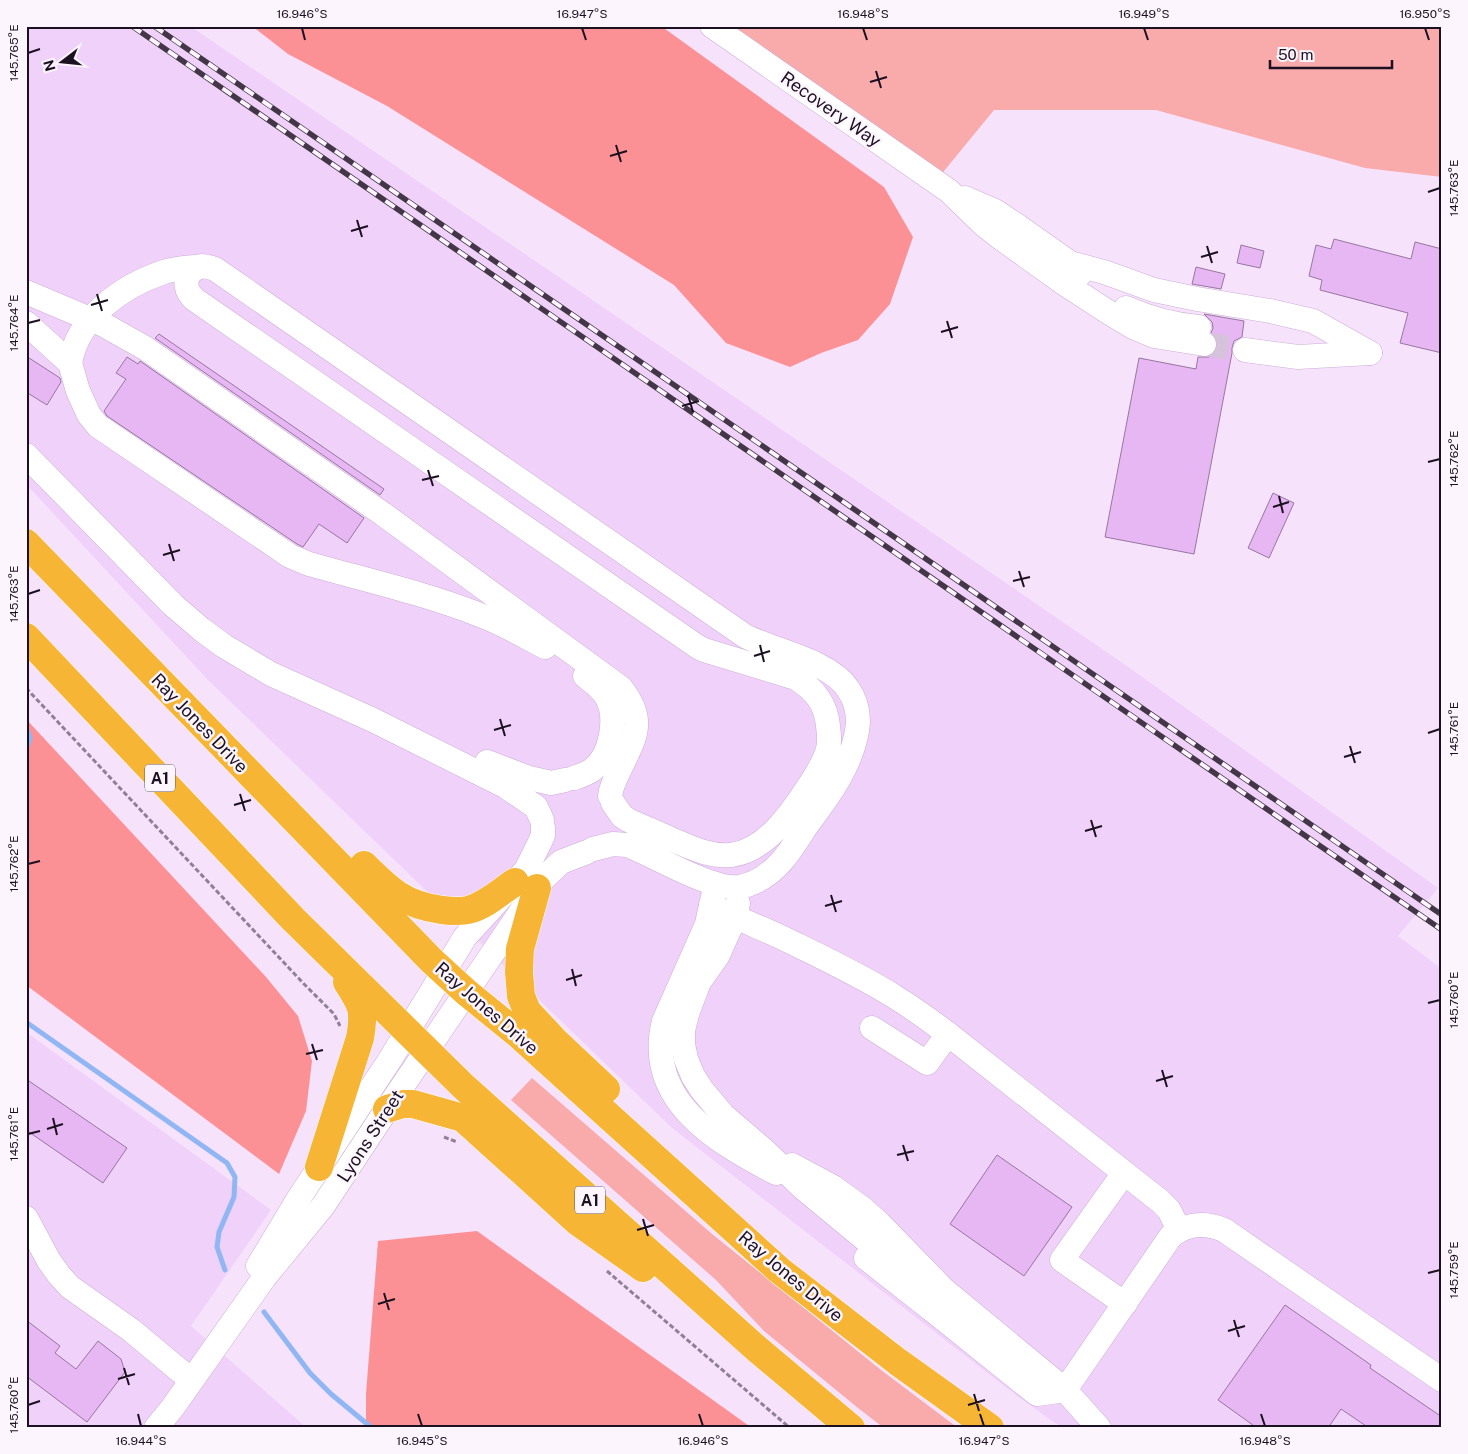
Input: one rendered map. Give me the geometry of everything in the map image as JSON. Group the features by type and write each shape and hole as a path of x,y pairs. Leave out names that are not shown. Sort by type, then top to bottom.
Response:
{"highway":[{"name":"Ray Jones Drive","path":"26,542 432,961 466,992 519,1035 779,1270 898,1362 990,1428"},
{"name":"A1","path":"26,636 293,919 462,1086 756,1349 851,1428"},
{"path":"204,727 260,762 388,888 406,900 428,908 452,911 468,910 526,885 519,972 521,996 527,1011 556,1042 728,1203 779,1270"},
{"path":"318,1167 360,1038 363,1020 360,1001 333,960"},
{"path":"386,1109 403,1104 413,1104 463,1118 578,1222 756,1349"}],"street":[{"name":"Recovery Way","path":"712,26 949,192 995,211 1055,260"},
{"path":"1055,260 1088,284 1099,295 1117,305 1205,336"},
{"path":"1055,260 1104,272 1154,290 1270,311 1313,321 1370,353 1298,357 1246,342"},
{"path":"202,266 194,269 187,278 187,290 194,299 704,650 796,678 807,685 821,701 828,721 829,733 829,748 824,759 795,808 780,825 763,841 741,853 720,856 700,851 628,820 622,816 603,788 595,782 584,779 570,779 555,786 546,796 542,808 542,824"},
{"path":"70,363 76,342 91,319 122,291 145,279 172,270 202,266 215,269 745,636 809,662 828,671 839,679 854,698 858,723 854,743 838,783 782,862 767,875 754,882 722,892"},
{"path":"26,292 104,325 145,348 383,514 621,688 629,699 636,715 636,731 634,740 613,783 612,800 615,822 611,834 603,843 590,850 576,853 561,848 548,837 536,807 505,786 373,720 271,674 224,646 173,606 26,455"},
{"path":"26,323 70,363 78,391 89,415 98,426 290,556 310,564 436,599 481,615 514,630 552,651 593,682 606,696 613,714 611,736 602,758 594,769 570,779 551,783 529,778 373,720"},
{"path":"704,650 715,651 725,646 729,635 722,620"},
{"name":"Lyons Street","path":"156,1428 173,1408 264,1278 323,1206 386,1109 466,992 526,885 526,870 543,835 542,824"},
{"name":"Lyons Street","path":"151,1428 165,1403 234,1304 318,1167 407,1032 465,937 526,885 543,878 561,862 590,850 613,844 627,845 722,892"},
{"path":"733,855 722,892 664,1021 660,1035 660,1053 668,1084 683,1108 724,1144 756,1154 833,1187 848,1197 879,1223 937,1300"},
{"path":"722,892 738,902 734,917 718,955 699,982 687,1014 683,1044 686,1059 694,1076 702,1090 791,1194 875,1266 937,1300"},
{"path":"734,917 789,940 850,971 895,997 948,1034 1160,1201 1169,1210 1179,1230"},
{"path":"872,1028 928,1063 948,1034"},
{"path":"756,1154 826,1206 937,1300 1065,1390 1099,1428"},
{"path":"1124,1173 1062,1260 1124,1304"},
{"path":"26,1218 49,1261 70,1287 131,1330 185,1375"},
{"path":"1065,1390 1171,1236 1189,1226 1206,1225 1224,1230 1442,1380"}],"path":[{"path":"26,688 334,1014 340,1028 346,1035 360,1038"}],"shaded area":[{"path":"26,26 190,26 1124,664 1438,888 1398,936 1442,969 1442,1428 1062,1428 1016,1395 672,1128 208,680 26,484"},
{"path":"252,26 661,26 884,187 913,237 890,304 858,340 821,353 790,367 726,343 674,285 387,106 288,54"},
{"path":"712,26 1442,26 1442,177 1365,168 1156,110 994,110 935,182"},
{"path":"26,719 266,977 298,1016 312,1061 306,1111 279,1174 26,985"},
{"path":"26,1032 271,1210 191,1326 307,1428 26,1428"},
{"path":"532,1078 712,1234 881,1370 958,1428 884,1428 764,1331 716,1280 511,1100"},
{"path":"477,1231 752,1428 366,1428 366,1394 378,1241"}],"building":[{"path":"1334,239 1411,259 1415,242 1442,249 1442,353 1400,343 1408,313 1320,290 1322,280 1309,276 1316,245 1331,249"},
{"path":"1241,245 1264,251 1260,268 1237,263"},
{"path":"1196,267 1225,274 1221,289 1192,284"},
{"path":"1204,314 1244,321 1242,337 1234,341 1232,348 1194,554 1105,537 1139,358 1196,369 1198,357 1209,357 1218,346 1217,339 1211,333 1213,328 1212,322"},
{"path":"159,334 384,489 380,495 155,338"},
{"path":"26,356 60,378 61,382 47,405 26,392"},
{"path":"127,357 138,364 140,361 364,518 347,543 319,524 303,547 297,544 107,416 104,411 126,379 116,373"},
{"path":"1273,493 1294,503 1269,558 1248,548"},
{"path":"26,1079 127,1148 103,1183 26,1130"},
{"path":"997,1155 1072,1207 1024,1276 950,1224"},
{"path":"1285,1305 1371,1365 1370,1368 1442,1417 1442,1428 1369,1428 1341,1409 1328,1428 1257,1428 1218,1400"},
{"path":"26,1320 60,1346 55,1353 76,1369 98,1341 121,1359 125,1372 87,1422 26,1376"}],"waterway":[{"path":"26,726 30,738 26,750"},
{"path":"26,1022 227,1163 235,1177 234,1197 219,1232 217,1247 225,1270"},
{"path":"264,1312 310,1373 331,1394 372,1428"}],"tunnel":[{"path":"1204,344 1245,350"}],"railway":[{"path":"132,26 1442,930"},
{"path":"154,26 1442,915"}]}
